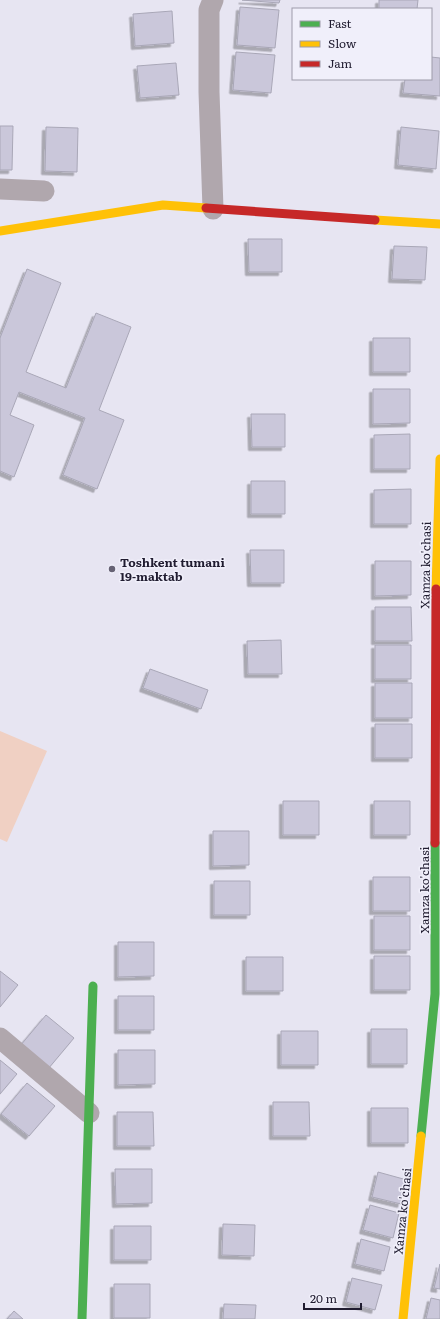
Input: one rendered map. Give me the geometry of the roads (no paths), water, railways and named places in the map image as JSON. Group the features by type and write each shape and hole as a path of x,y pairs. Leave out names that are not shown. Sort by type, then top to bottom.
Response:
{"street":[{"path":"212,209 209,92 209,10 213,0"},
{"path":"0,188 44,191"},
{"path":"0,231 163,204 212,209 440,224"},
{"name":"Xamza ko'chasi","path":"403,1319 435,994 436,567 440,459"},
{"path":"82,1319 93,986"},
{"path":"0,1038 89,1113"}],"place":[{"name":"Toshkent tumani 19-maktab","path":"112,569"}]}
